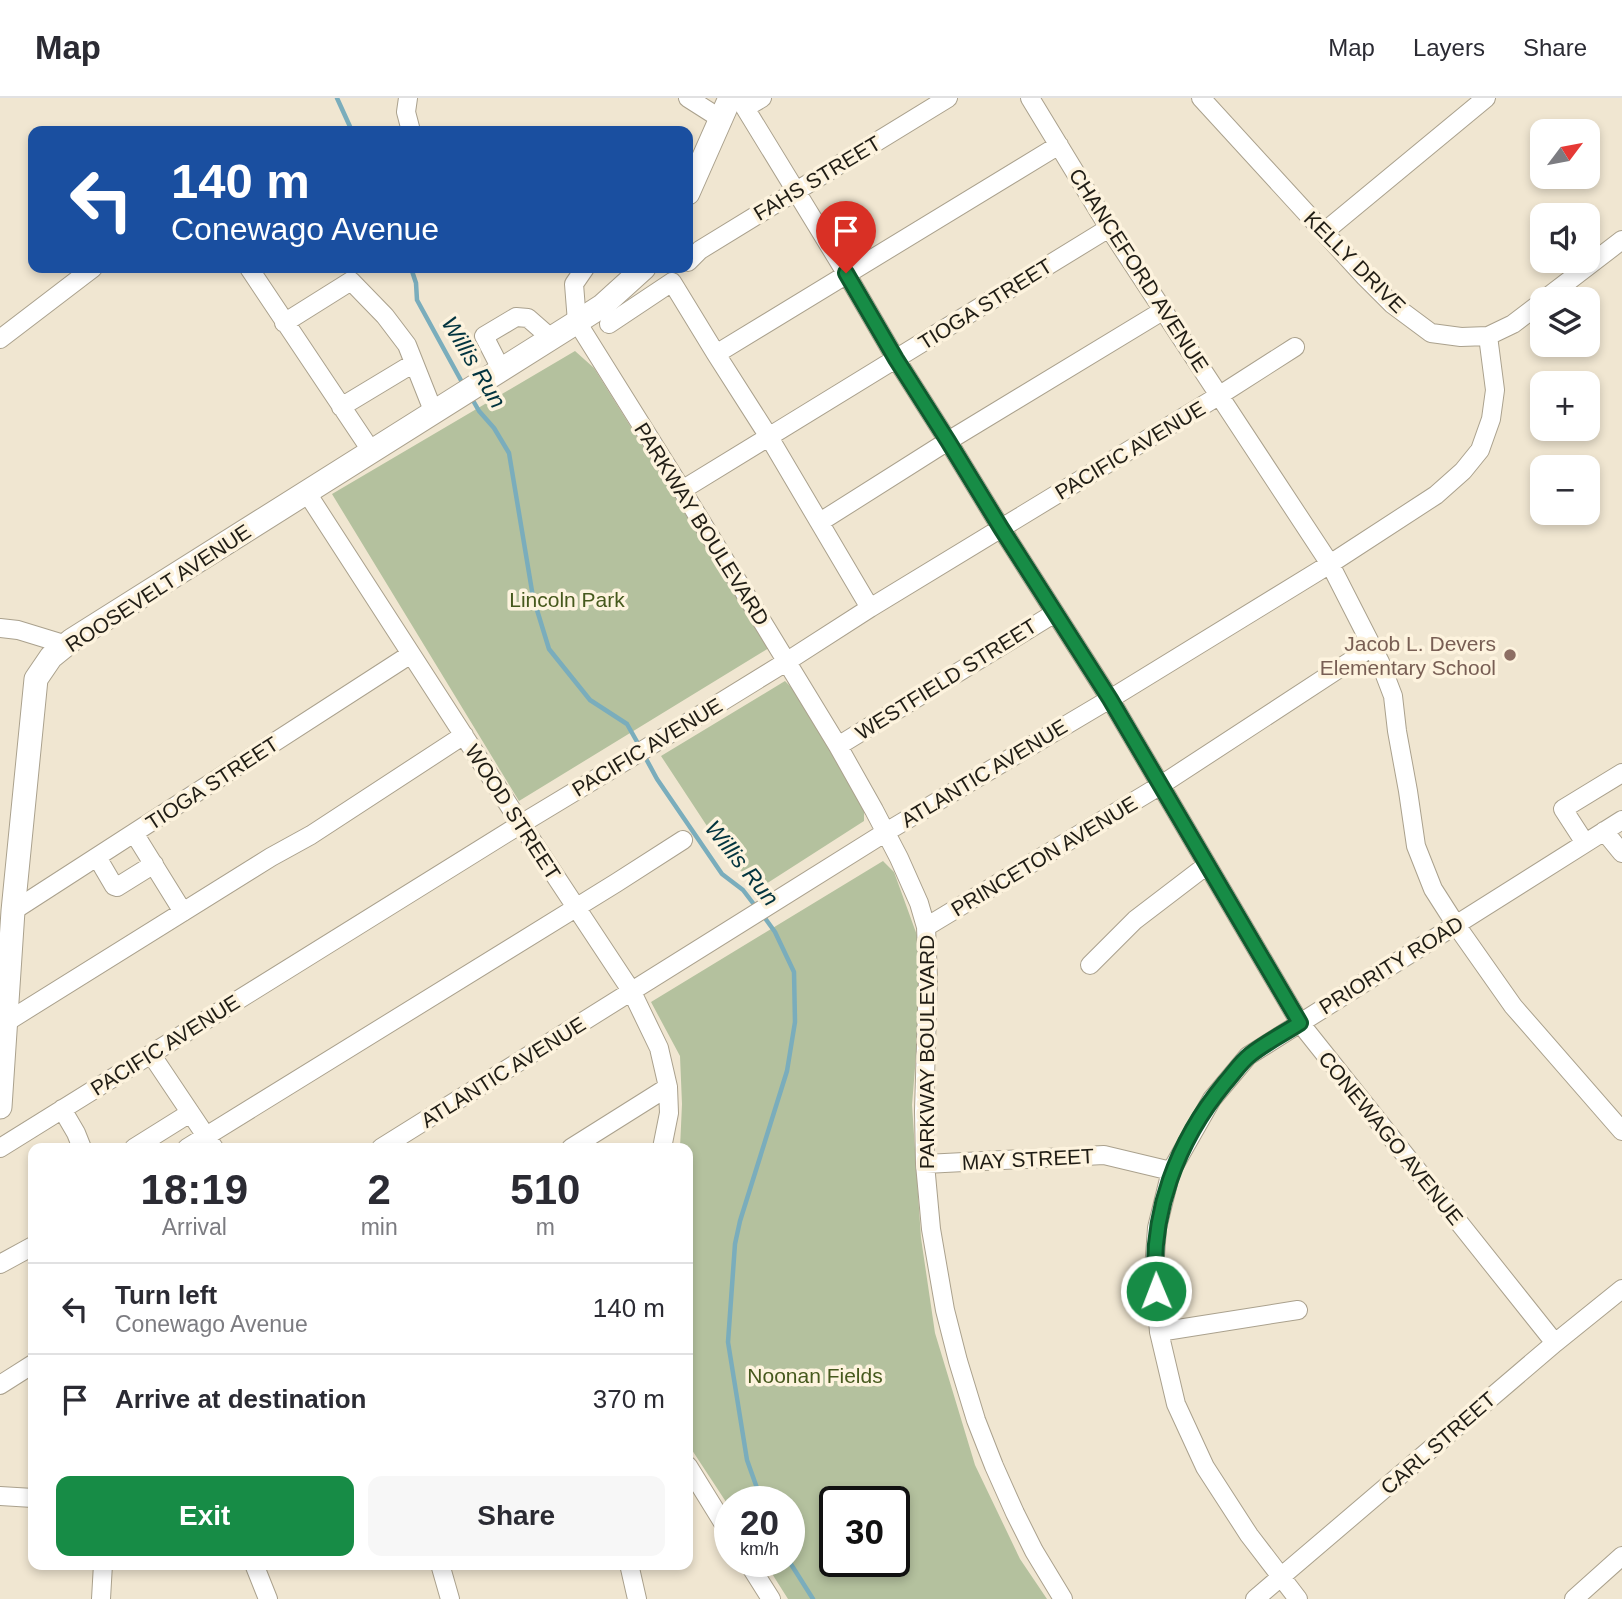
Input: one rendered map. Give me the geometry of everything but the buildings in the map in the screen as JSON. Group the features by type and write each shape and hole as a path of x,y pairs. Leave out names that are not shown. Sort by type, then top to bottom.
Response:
{"main road":[{"path":"696,154 734,106"},
{"name":"ROOSEVELT AVENUE","path":"0,1104 13,911 36,679 51,657 552,339 602,306 638,273"}],"street":[{"path":"408,98 406,112 410,126"},
{"path":"688,98 734,106 762,98"},
{"name":"FAHS STREET","path":"693,257 796,190 948,98"},
{"name":"CHANCEFORD AVENUE","path":"1030,98 1109,228 1330,564 1393,695 1396,731 1416,846 1433,889 1513,1006 1622,1131"},
{"path":"1324,232 1486,98"},
{"name":"KELLY DRIVE","path":"1205,99 1392,304 1431,333 1461,337 1488,336 1513,324 1530,311"},
{"name":"CONEWAGO AVENUE","path":"734,106 796,190 896,359 1110,699 1300,1023 1555,1343"},
{"path":"716,354 1059,145"},
{"name":"TIOGA STREET","path":"682,490 1109,228"},
{"name":"KELLY DRIVE","path":"1562,287 1622,240"},
{"path":"0,339 86,273"},
{"path":"252,273 372,452"},
{"path":"577,322 574,284 582,273"},
{"path":"609,324 677,275 716,354 769,437 870,608"},
{"path":"285,323 351,281 385,316 407,345 440,409"},
{"path":"820,522 1164,310"},
{"path":"502,371 484,336 516,317 528,318 552,339"},
{"name":"PARKWAY BOULEVARD","path":"577,322 838,746 911,881 926,927 928,978 925,1164 937,1270 955,1348 976,1420 1015,1513 1063,1599"},
{"name":"ATLANTIC AVENUE","path":"389,1143 886,832 1110,699 1330,564 1436,495 1463,471 1480,450 1492,419 1495,390 1488,336"},
{"name":"PACIFIC AVENUE","path":"0,1148 1294,347"},
{"path":"341,407 414,363"},
{"name":"WOOD STREET","path":"307,493 632,992 659,1048 668,1087 670,1113 663,1143"},
{"name":"WESTFIELD STREET","path":"838,746 1055,613"},
{"path":"0,628 18,629 67,645"},
{"name":"PRINCETON AVENUE","path":"926,927 1161,785 1372,647"},
{"name":"TIOGA STREET","path":"13,911 411,654"},
{"path":"5,1023 271,857 311,835 464,735"},
{"path":"1585,843 1563,809 1622,773"},
{"name":"PRIORITY ROAD","path":"1298,1599 1250,1535 1205,1467 1177,1404 1159,1332 1154,1270 1157,1227 1171,1171 1212,1099 1248,1056 1622,820"},
{"path":"1604,831 1622,853"},
{"path":"134,833 183,912"},
{"path":"150,1054 210,1142 683,840"},
{"path":"97,857 117,887 153,864"},
{"path":"1090,965 1135,920 1207,865"},
{"path":"579,1143 668,1087"},
{"path":"62,1109 80,1143"},
{"path":"142,1143 190,1113"},
{"name":"MAY STREET","path":"925,1164 1104,1154 1171,1171"},
{"path":"0,1264 28,1249"},
{"name":"CARL STREET","path":"1255,1599 1622,1289"},
{"path":"1159,1332 1298,1310"},
{"path":"0,1385 28,1367"},
{"path":"693,1474 714,1508"},
{"path":"7,1496 28,1487"},
{"path":"7,1496 28,1498"},
{"path":"1574,1599 1622,1556"},
{"path":"101,1599 103,1570"},
{"path":"256,1570 268,1599"},
{"path":"442,1570 450,1599"},
{"path":"630,1570 637,1599"},
{"path":"757,1577 771,1599"}],"green space":[{"name":"Lincoln Park","path":"575,351 594,368 769,648 519,801 332,494"},
{"path":"785,681 793,689 864,806 864,821 758,889 726,855 661,756"},
{"name":"Noonan Fields","path":"883,861 894,872 918,938 920,1007 912,1105 921,1238 935,1333 975,1465 1020,1559 1047,1599 788,1599 774,1577 805,1577 805,1486 716,1486 693,1452 693,1143 680,1143 680,1056 651,1002"}],"waterway":[{"name":"Willis Run","path":"337,98 350,126"},
{"name":"Willis Run","path":"413,273 417,300 463,384"},
{"name":"Willis Run","path":"471,397 509,453 533,597 549,649 590,700 627,724 640,747"},
{"name":"Willis Run","path":"644,755 657,779 722,874 743,890 756,907"},
{"name":"Willis Run","path":"756,1486 747,1460 728,1342 735,1244 787,1071 795,1022 794,972 775,932 762,914"},
{"name":"Willis Run","path":"799,1577 813,1599"}],"place":[{"name":"Jacob L. Devers Elementary School","path":"1510,655"}],"route":[{"path":"846,273 896,359 1110,699 1300,1023 1248,1056 1212,1099 1171,1171 1157,1227 1154,1270 1156,1291"}]}
